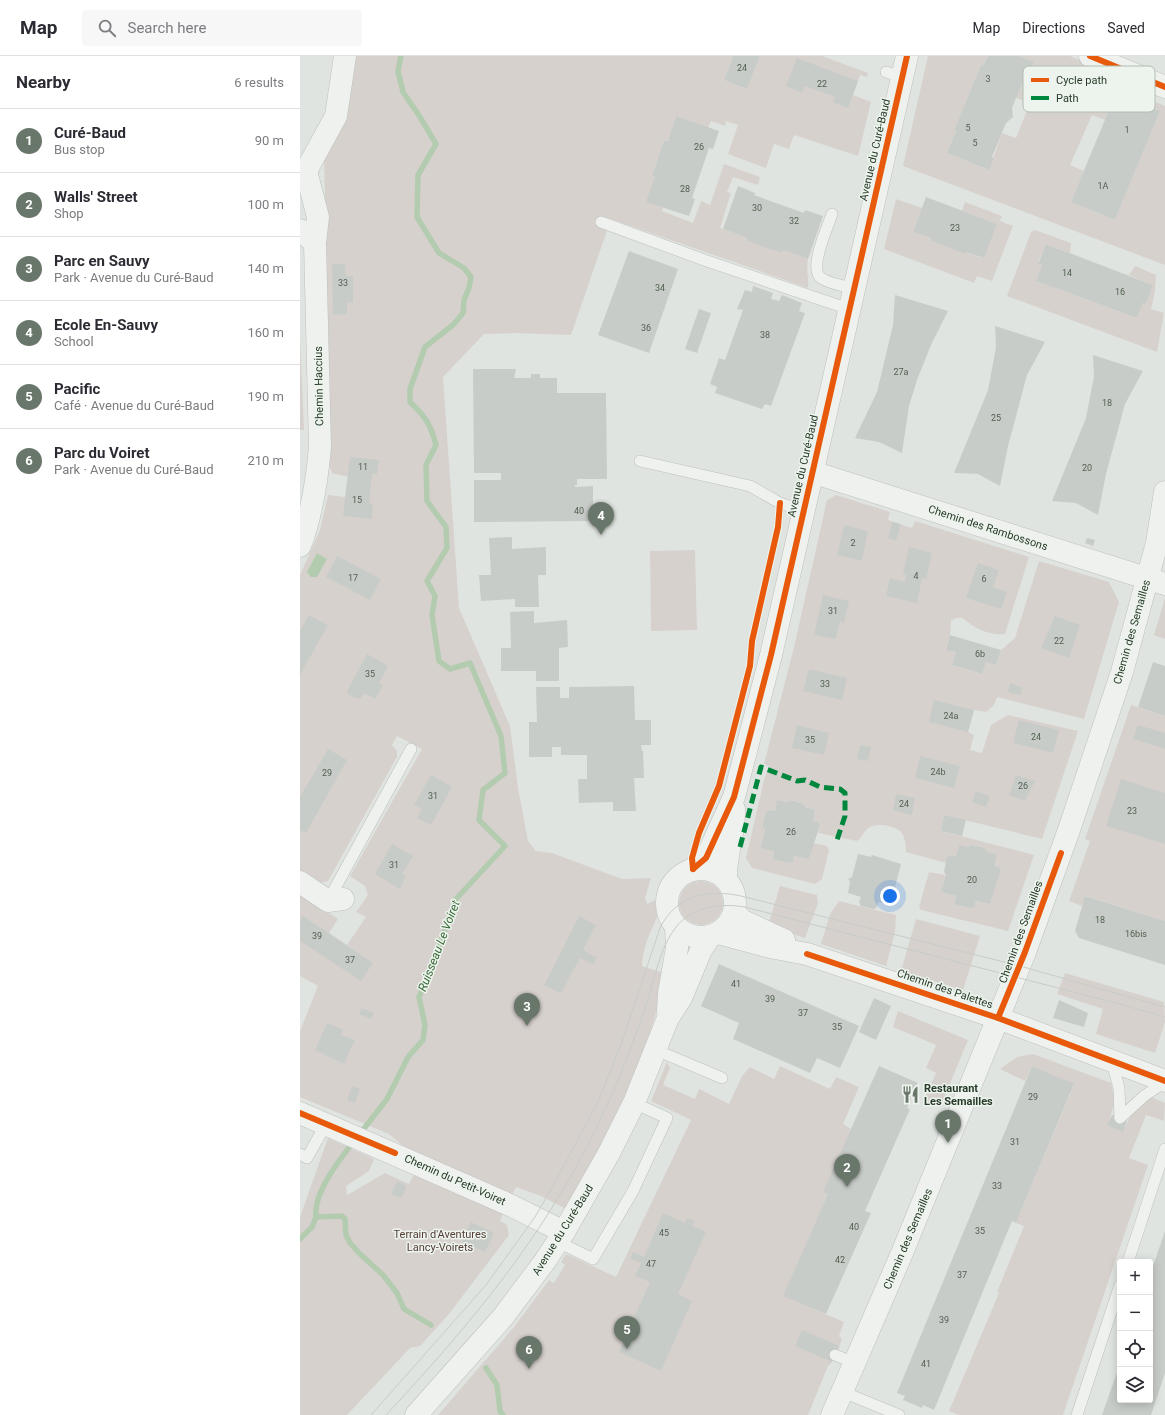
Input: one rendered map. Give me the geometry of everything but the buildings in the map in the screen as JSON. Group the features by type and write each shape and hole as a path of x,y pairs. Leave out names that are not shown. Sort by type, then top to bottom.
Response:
{"street":[{"path":"303,175 336,116 345,56"},
{"name":"Avenue du Curé-Baud","path":"693,869 706,858 734,797 771,655 851,299 894,75 907,56"},
{"path":"1090,56 1113,66"},
{"path":"1155,84 1165,88"},
{"name":"Chemin Haccius","path":"300,546 309,519 317,479 320,447 308,236 318,217 303,175"},
{"name":"Chemin des Rambossons","path":"812,472 1156,581"},
{"name":"Chemin des Semailles","path":"832,1415 843,1392 1020,966 1061,853 1122,672 1156,581 1156,542 1165,492"},
{"name":"Avenue du Curé-Baud","path":"726,880 727,855 735,822 734,797"},
{"path":"693,869 710,870 726,880 733,892 735,901 734,913 725,928 714,935 695,937 688,935 676,927 668,914 666,902 669,891 678,876 693,869"},
{"path":"300,882 336,900"},
{"name":"Chemin des Palettes","path":"734,913 743,921 773,934 807,954"},
{"name":"Avenue du Curé-Baud","path":"668,1018 669,992 677,948 676,927"},
{"name":"Avenue du Curé-Baud","path":"416,1415 504,1317 561,1237 609,1152 634,1103 668,1018 681,998 701,950 714,935"},
{"name":"Chemin des Palettes","path":"714,935 807,954 998,1018 1165,1081"},
{"name":"Chemin du Petit-Voiret","path":"300,1113 395,1153 524,1211 561,1237"}],"lane":[{"path":"832,214 816,260 816,270 820,277 831,283 851,299"},
{"path":"601,222 704,260 851,299"},
{"path":"640,461 750,486 780,503 803,512"},
{"path":"336,900 412,749"},
{"path":"656,1050 722,1078"},
{"path":"1112,1062 1119,1088 1120,1118 1144,1096 1165,1081"},
{"path":"561,1237 593,1259 633,1192 667,1118 634,1103"},
{"path":"300,1154 307,1158 331,1126"},
{"path":"1129,1259 1165,1149"},
{"path":"1077,1415 1117,1294"},
{"path":"835,1355 855,1363"},
{"path":"843,1392 899,1415"}],"green space":[{"path":"355,56 733,56 724,80 747,89 760,56 822,56 868,73 867,77 860,75 853,95 871,102 858,156 794,135 789,149 774,144 766,168 728,154 738,125 726,121 725,126 711,121 708,128 676,116 668,141 664,140 652,176 655,177 663,207 662,211 693,223 701,201 710,205 724,164 760,177 758,185 733,177 727,192 731,193 720,228 747,238 746,240 782,253 783,250 808,259 808,288 611,219 571,335 515,333 484,334 443,377 459,608 510,726 518,788 528,841 536,851 552,853 622,879 651,878 645,898 647,904 655,900 657,917 647,940 642,966 667,974 640,1064 628,1093 566,1209 541,1196 516,1187 510,1198 409,1151 389,1134 300,1097 300,1031 318,986 300,976 300,894 338,919 329,933 347,945 366,917 356,912 368,895 365,886 350,876 422,749 397,736 392,745 397,751 397,757 328,881 316,884 300,873 300,575 320,530 328,495 345,497 348,477 332,473 329,465 330,411 324,156"},
{"path":"928,56 988,56 983,66 981,65 954,130 956,131 947,153 989,170 1002,133 1016,138 1026,112 1108,112 1105,120 1092,115 1070,165 1084,171 1071,202 1115,220 1160,111 1155,109 1155,102 1165,106 1165,265 903,166"},
{"path":"1019,56 1070,56 1093,66 1033,66 1034,63"},
{"path":"1023,82 1023,100 1016,98"},
{"path":"896,199 922,208 913,232 965,253 966,252 983,258 997,224 962,211 965,202 1002,216 1000,221 1013,226 992,281 977,276 974,283 884,249"},
{"path":"1035,230 1071,243 1070,253 1046,244 1038,263 1042,265 1036,281 1137,318 1143,303 1146,304 1153,285 1129,275 1135,266 1156,275 1155,291 1151,309 1164,313 1157,352 1007,296 1031,232"},
{"path":"300,337 304,430 300,430"},
{"path":"836,495 890,512 888,520 912,528 915,521 1029,557 1005,634 994,634 982,630 963,618 956,618 951,621 950,635 946,649 956,652 952,665 981,674 986,662 996,665 1001,650 1015,638 1039,561 1109,582 1119,602 1084,719 997,697 994,705 986,712 974,710 968,732 974,735 970,750 982,753 991,725 1008,715 1078,731 1042,839 944,815 941,831 1034,855 1008,931 921,910 919,907 929,872 946,875 941,892 956,896 954,901 956,905 971,908 974,906 976,901 990,904 1001,870 999,867 994,866 996,854 987,852 985,848 972,845 968,847 959,845 956,856 950,855 946,863 906,852 905,841 902,833 897,829 884,825 870,827 857,841 818,833 820,825 818,822 813,821 815,810 805,807 804,804 790,800 787,802 778,800 775,811 769,810 766,812 762,827 765,830 760,847 774,851 773,857 775,860 790,863 793,862 794,856 809,859 813,843 827,846 829,850 822,879 815,884 752,868 746,858 764,780 769,766 764,764 794,647 827,500"},
{"path":"695,550 697,630 651,631 650,551"},
{"path":"1165,598 1165,639 1154,635"},
{"path":"1131,705 1165,716 1165,921 1086,896 1082,906 1069,901 1090,841 1085,839"},
{"path":"697,881 705,881 717,887 723,899 723,907 717,919 705,925 697,925 685,919 679,907 679,899 685,887"},
{"path":"780,886 817,895 818,903 805,938 768,926"},
{"path":"839,901 896,915 895,932 886,966 821,944 830,914"},
{"path":"916,919 980,936 963,990 901,971"},
{"path":"1065,973 1164,1002 1165,1022 1155,1053 1096,1034 1103,1009 1057,994"},
{"path":"898,1011 968,1040 942,1103 934,1105 924,1100 936,1073 926,1068 936,1045 893,1027"},
{"path":"1033,1054 1111,1083 1115,1101 1108,1125 1123,1131 1133,1111 1151,1097 1165,1103 1164,1121 1146,1115 1129,1158 1148,1165 1063,1415 959,1415 949,1411 999,1293 997,1292 1024,1226 1016,1223 1074,1085 1032,1066 1025,1081 1000,1069 1017,1057"},
{"path":"667,1062 670,1068 663,1085 695,1099 699,1089 729,1104 742,1076 750,1067 774,1079 780,1066 830,1089 836,1077 859,1087 843,1124 851,1129 824,1192 828,1194 784,1296 844,1322 839,1336 842,1339 838,1350 833,1361 828,1366 808,1415 438,1415 514,1327 549,1280 554,1283 565,1265 561,1262 566,1254 616,1277 691,1120 651,1101"},
{"name":"Terrain d'Aventures Lancy-Voirets","path":"328,1138 374,1159 369,1171 346,1186 347,1195 385,1173 409,1184 416,1171 503,1213 500,1221 507,1225 509,1235 449,1314 420,1346 410,1348 347,1415 300,1415 300,1217"}],"shaded area":[{"path":"317,553 327,559 317,577 311,577 307,572"}],"waterway":[{"name":"Ruisseau Le Voiret","path":"359,1135 387,1099 408,1057 423,1040 425,1025 419,997 432,966 456,899 505,846 479,820 483,790 505,773 501,736 470,663 450,669 439,661 432,615 435,596 427,581 447,548 446,527 427,501 426,465 436,445 427,421 410,402 410,389 425,347 454,324 463,313 464,300 469,288 471,277 464,268 439,253 417,217 418,175 436,144 403,92 398,71 401,56"},
{"name":"Ruisseau Le Voiret","path":"354,1141 335,1167 323,1187 316,1208 316,1217 342,1216 345,1219 346,1235 350,1243 383,1275 397,1293 404,1309 431,1325"},
{"path":"300,1239 312,1227 316,1217"},
{"name":"Ruisseau Le Voiret","path":"486,1368 497,1385 500,1411 503,1415"}],"tram line":[{"path":"371,1415 486,1285 535,1217 598,1102 621,1044 660,928 675,908 684,902 705,894 717,893 741,896 1020,966 1165,1007"},
{"path":"386,1415 448,1346 506,1275 557,1200 580,1160 601,1118 626,1061 647,1002 658,963 670,935 690,914 699,910 717,906 726,905 745,907 1165,1017"}],"marked path":[{"path":"740,847 761,767 797,781 805,780 820,787 840,789 845,793 845,816 836,843"}],"cycle path":[{"path":"693,869 706,858 734,797 771,655 907,56"},
{"path":"1090,56 1114,66"},
{"path":"1155,83 1165,87"},
{"path":"693,869 692,858 699,833 719,786 750,666 752,641 778,527 780,503"},
{"path":"998,1018 1025,952 1061,853"},
{"path":"807,954 998,1018 1165,1081"},
{"path":"300,1113 395,1153"}],"place":[{"name":"Ecole En-Sauvy","path":"601,535"},
{"name":"Parc en Sauvy","path":"527,1026"},
{"name":"Restaurant Les Semailles","path":"911,1094"},
{"name":"Curé-Baud","path":"948,1143"},
{"name":"Walls' Street","path":"847,1187"},
{"name":"Pacific","path":"627,1349"},
{"name":"Parc du Voiret","path":"529,1369"}]}
